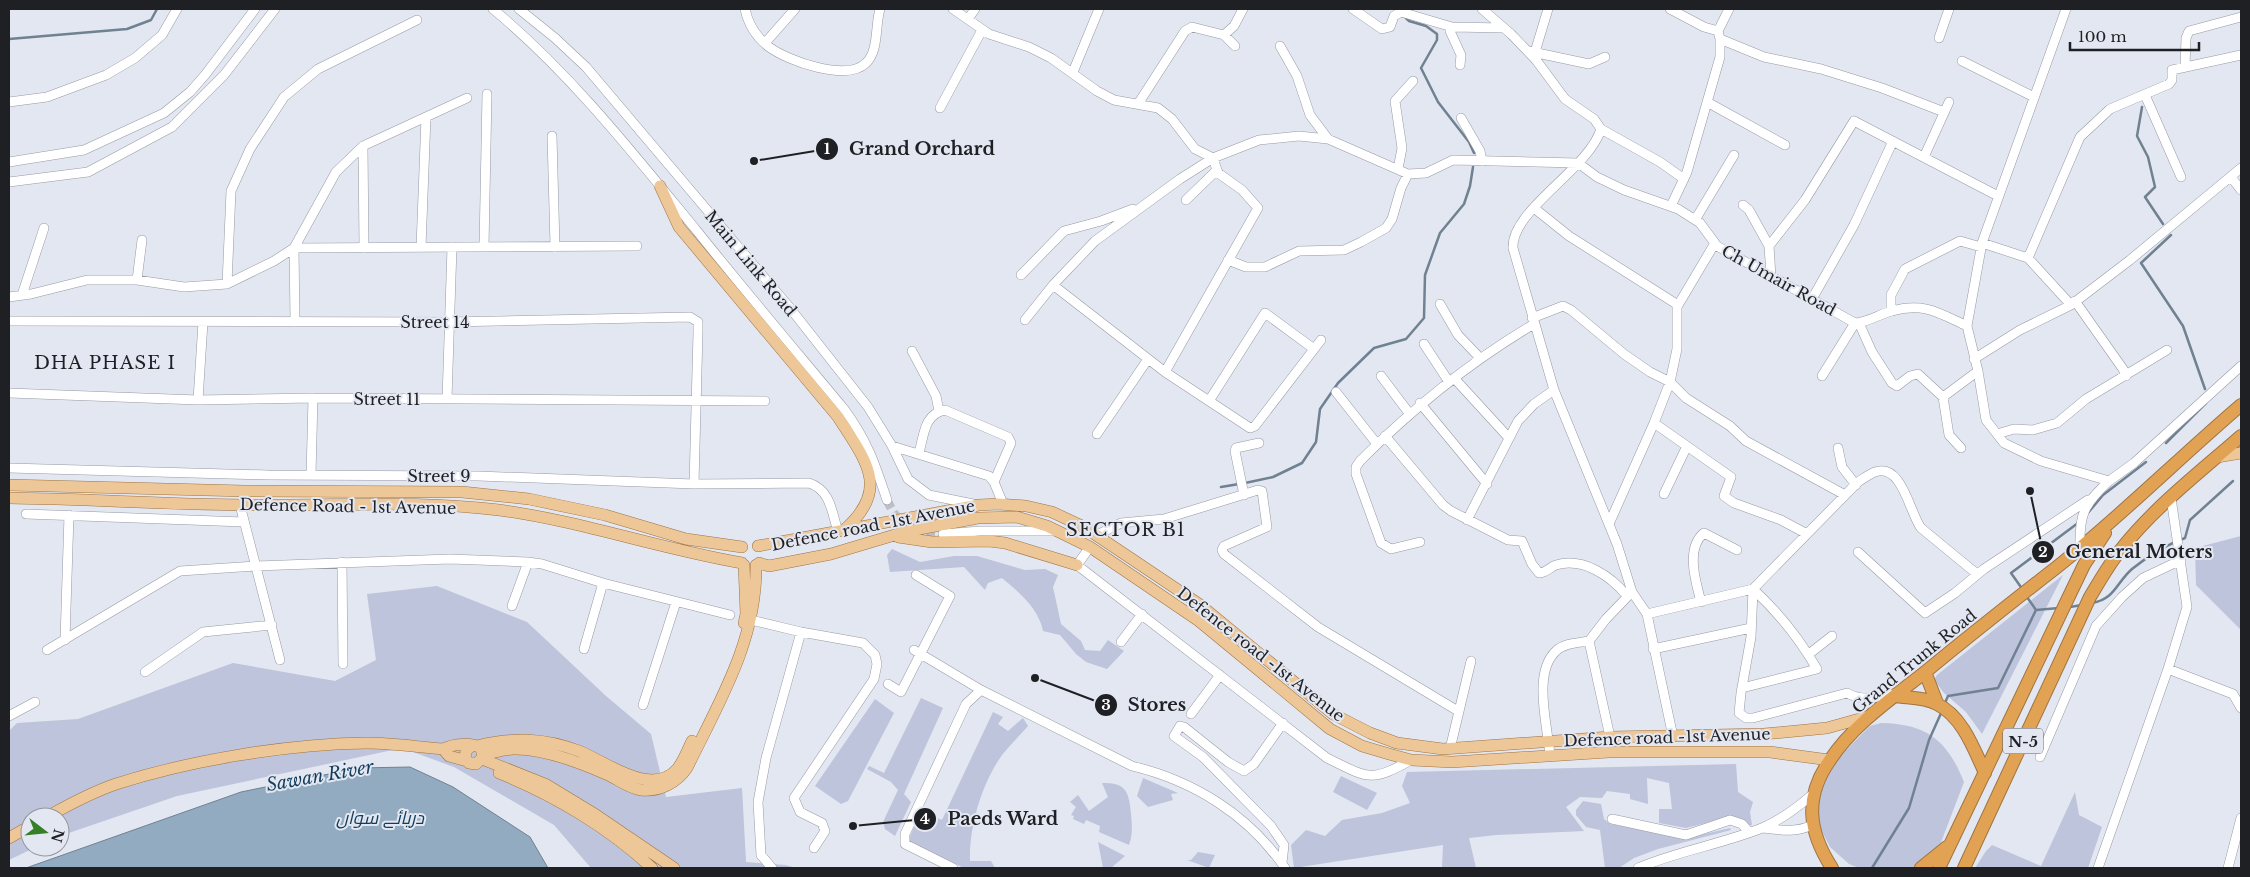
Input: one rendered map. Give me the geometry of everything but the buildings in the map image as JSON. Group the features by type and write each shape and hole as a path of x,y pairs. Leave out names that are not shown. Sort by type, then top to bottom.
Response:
{"highway":[{"name":"Grand Trunk Road","path":"1832,868 1822,853 1812,825 1814,794 1829,760 1850,735 1896,695 2034,585 2080,541 2115,518 2241,405"},
{"name":"N-5","path":"1964,868 2090,597 2120,551 2171,498 2241,436"},
{"name":"Grand Trunk Road","path":"1939,868 2084,565 2115,518"},
{"path":"1925,672 1937,704"},
{"path":"1896,695 1937,704 1950,713 1963,729 1984,773"},
{"name":"Grand Trunk Road","path":"1921,868 1951,844"}],"main road":[{"path":"660,186 679,227 838,417 858,449 869,474 871,488 868,501 859,516 840,531"},
{"path":"2217,457 2241,453"},
{"name":"Defence road -1st Avenue","path":"9,485 293,491 462,492 529,499 605,515 686,539 742,547 750,543 758,546 979,505 1003,504 1052,512 1084,527 1199,604 1333,714 1370,733 1397,742 1450,749 1610,737 1673,737 1782,732 1827,728 1872,715"},
{"path":"292,505 293,491"},
{"name":"Defence Road - 1st Avenue","path":"9,498 240,505 437,504 500,510 587,527 687,553 769,566 832,554 889,537 961,521 996,516 1018,517 1060,532 1090,547 1199,621 1330,729 1362,746 1412,760 1452,762 1609,752 1770,752 1829,760"},
{"path":"889,537 932,542 989,541 1005,543 1077,565"},
{"name":"Defence road -1st Avenue","path":"750,564 762,556 758,546"},
{"path":"475,755 515,749 550,755 585,765 631,788 650,790 671,784 682,776 725,691 747,639 752,620 756,590 750,564 739,556 742,547"},
{"path":"475,755 519,738 536,740 580,751 634,777 655,779 667,776 678,768 721,682 738,641 746,614 750,564"},
{"path":"68,807 114,785 170,769 229,757 309,747 367,743 443,749 452,744 539,790 608,833 652,868"},
{"path":"475,755 526,775 559,792 674,868"},
{"path":"9,838 20,832"}],"street":[{"path":"9,102 47,97 106,75 135,58 162,36 177,9"},
{"path":"9,162 84,150 164,113 190,92 205,75 255,9"},
{"path":"9,182 88,172 172,127 224,75 275,9"},
{"name":"Main Link Road","path":"493,9 522,33 624,141 844,409 860,432 873,456 887,500"},
{"name":"Main Link Road","path":"519,9 586,67 790,308 868,407 892,446 908,480 929,495 979,505"},
{"path":"745,9 749,24 769,47 804,64 844,72 860,68 873,53 880,9"},
{"path":"766,43 796,9"},
{"path":"953,9 989,34 1029,47 1073,72 1097,91 1114,100 1158,108 1172,119 1195,149 1213,158 1218,173 1242,190 1258,208 1165,372"},
{"path":"968,19 975,9"},
{"path":"1073,72 1099,9"},
{"path":"1224,36 1234,26 1243,9"},
{"path":"1353,9 1382,29 1390,27 1394,16 1403,12 1452,28 1504,28"},
{"path":"1482,9 1532,52 1565,99 1594,119 1601,129 1660,162 1684,179"},
{"path":"1532,52 1548,9"},
{"path":"1670,9 1764,57 1821,69 1882,88 1944,112"},
{"path":"1671,206 1684,179 1707,102 1720,57 1719,35 1729,9"},
{"path":"1939,38 1949,9"},
{"path":"2066,9 1981,245 1967,326 1978,371 1986,420 2004,442 2041,461 2109,480"},
{"path":"2185,67 2186,38 2189,31 2241,17"},
{"path":"227,284 231,191 250,149 284,97 318,69 417,20"},
{"path":"1138,104 1185,31 1192,27 1224,36 1235,46"},
{"path":"1452,28 1450,30 1461,55 1460,65"},
{"path":"940,108 982,30"},
{"path":"1280,46 1297,76 1310,116 1328,139"},
{"path":"1532,52 1589,64 1605,57"},
{"path":"2028,258 2080,137 2110,109 2169,84 2172,80 2172,70 2241,55"},
{"path":"1962,61 2034,97"},
{"path":"1398,169 1402,148 1395,101 1413,81"},
{"path":"484,247 487,94"},
{"path":"2145,95 2182,177"},
{"path":"9,297 87,280 137,280 184,286 227,284 274,261 294,248 336,172 363,146 467,98"},
{"path":"1707,102 1785,145"},
{"path":"1924,157 1949,102"},
{"path":"164,113 172,127"},
{"path":"421,247 426,117"},
{"path":"1461,118 1480,152 1482,161"},
{"path":"1769,246 1824,173 1854,121 1998,196"},
{"path":"1601,129 1596,140 1578,163 1534,208 1512,238 1533,321 1554,390 1609,524 1630,594"},
{"path":"552,136 555,247"},
{"path":"1025,320 1053,285 1095,241 1213,158 1259,140 1300,136 1328,139 1408,174 1426,173 1453,160 1578,163"},
{"path":"1812,299 1854,224 1894,141"},
{"path":"363,146 364,248"},
{"path":"1695,220 1734,155"},
{"name":"Ch Umair Road","path":"1578,163 1597,177 1624,190 1671,206 1700,223 1715,244 1857,323"},
{"path":"1974,359 2020,330 2073,303 2130,260 2241,168"},
{"path":"1186,200 1217,170"},
{"path":"1228,260 1246,267 1265,266 1299,251 1344,250 1361,242 1386,228 1392,219 1408,174"},
{"path":"2231,177 2241,190"},
{"path":"1744,205 1749,210 1769,246 1771,276"},
{"path":"1021,275 1064,231 1101,221 1143,206"},
{"path":"1534,208 1569,236 1678,305"},
{"path":"22,295 44,228"},
{"path":"137,280 142,240"},
{"path":"1891,311 1891,295 1905,269 1960,241 2028,258 2073,303 2123,369 2126,376"},
{"path":"1609,524 1670,382 1677,349 1678,305 1715,244"},
{"path":"294,248 637,246"},
{"path":"447,399 452,247"},
{"path":"294,248 296,322"},
{"path":"1053,285 1165,372 1250,428 1254,426 1321,340"},
{"path":"1440,304 1458,334 1480,358"},
{"path":"1420,542 1391,549 1381,543 1356,474 1356,467 1420,403 1496,346 1533,321 1563,306 1624,354 1650,372 1670,382 1686,398 1730,426 1746,441 1846,495"},
{"path":"1822,376 1857,323 1891,311 1923,307 1967,326"},
{"path":"1209,401 1264,313 1314,350"},
{"name":"Street 14","path":"9,321 449,322 690,317 698,322 694,484"},
{"path":"198,400 203,322"},
{"path":"1857,323 1872,352 1892,383 1897,386 1900,385 1910,376 1918,374 1943,398 1949,435 1961,448"},
{"path":"1424,344 1452,380 1509,438"},
{"path":"1997,434 2014,429 2033,430 2057,423 2086,399 2167,350"},
{"path":"912,351 936,396 939,411"},
{"path":"1097,434 1148,359"},
{"path":"1858,552 1925,613 1955,593 1977,574 2090,498 2109,480 2134,463 2241,366"},
{"path":"1943,398 1978,371"},
{"path":"1381,376 1409,413"},
{"path":"1467,520 1523,413 1554,390"},
{"path":"1336,392 1377,444"},
{"name":"Street 11","path":"9,393 198,400 313,398 765,401"},
{"path":"311,475 313,398"},
{"path":"1420,403 1487,484"},
{"path":"919,453 930,417 939,411 945,410 1008,437 1011,443 994,482"},
{"path":"1654,423 1730,477 1724,496 1734,503 1781,520 1807,534"},
{"path":"1385,436 1443,504 1467,520 1508,540 1522,541 1532,564 1539,573 1563,564 1584,566 1608,577 1630,594 1647,614 1673,737"},
{"path":"1242,487 1236,461 1236,448 1259,443"},
{"path":"892,446 988,476 994,482 1003,504"},
{"path":"1664,494 1687,446"},
{"path":"1838,448 1842,467 1856,485"},
{"name":"Street 9","path":"9,468 311,475 478,476 694,484 809,483 816,485 827,496 840,531"},
{"path":"1647,614 1753,589 1856,485 1876,471 1889,472 1897,480 1907,497 1915,521 1977,574"},
{"path":"1097,535 1121,523 1164,519 1242,487 1258,490 1264,494 1267,527 1224,546 1222,550 1224,554 1318,627 1458,711"},
{"path":"2080,541 2081,518 2090,498"},
{"path":"2101,867 2187,607 2171,498"},
{"path":"240,505 280,660"},
{"path":"26,514 244,522"},
{"path":"65,640 69,515"},
{"path":"942,534 980,531 1060,532"},
{"path":"1702,602 1692,562 1700,536 1704,533 1736,550"},
{"path":"1090,547 1077,565 1328,758 1359,773 1371,776 1391,772 1412,760"},
{"path":"47,650 180,571 256,566 450,559 528,562 542,564 603,583 730,615"},
{"path":"2040,757 2096,626 2143,578 2181,560"},
{"path":"342,562 343,664"},
{"path":"512,606 528,562"},
{"path":"888,684 901,692 917,652 950,596 916,575"},
{"path":"584,649 603,583"},
{"path":"1753,589 1751,628 1739,713 1746,718 1752,718 1847,693 1856,698 1865,699 1896,695"},
{"path":"1742,688 1818,669 1810,654 1766,601 1753,589"},
{"path":"1550,756 1542,681 1547,666 1556,651 1568,645 1589,641 1606,619 1630,594"},
{"path":"643,705 676,602"},
{"path":"1121,642 1142,614"},
{"path":"752,620 801,632 863,643 875,655 877,664 874,679 794,798 800,812 822,823 825,831 814,848"},
{"path":"145,672 203,632 272,625"},
{"path":"1654,649 1751,628"},
{"path":"772,868 761,855 758,802 766,758 801,632"},
{"path":"1810,654 1832,636"},
{"path":"1589,641 1610,737"},
{"path":"917,652 981,690 1132,766 1148,770 1219,802 1255,832 1283,866"},
{"path":"1450,749 1471,661"},
{"path":"2168,669 2233,694 2241,708"},
{"path":"1191,714 1220,675"},
{"path":"953,868 905,844 905,834 966,704 981,690"},
{"path":"9,716 35,702"},
{"path":"1283,723 1254,764 1244,771 1228,762 1184,726 1180,726 1174,733 1175,738 1203,758 1270,826 1284,845 1283,866"},
{"path":"1638,868 1656,860 1762,828 1798,807 1814,794"},
{"path":"2228,868 2241,818"},
{"path":"1612,819 1686,835 1730,820 1742,824 1749,832"},
{"path":"1762,828 1791,831 1802,830 1812,825"}],"shaded area":[{"path":"2241,536 2241,630 2196,585 2195,548"},
{"path":"892,549 920,562 954,556 977,556 1025,570 1045,569 1058,575 1053,587 1061,624 1081,641 1085,650 1100,651 1108,640 1124,651 1107,669 1086,662 1076,654 1060,635 1043,631 1033,608 1002,578 988,583 985,590 964,567 890,572 887,555"},
{"path":"2063,575 1982,734 1966,712 1944,693 1934,680 1937,675"},
{"path":"437,586 527,622 606,696 651,734 666,797 742,788 746,862 785,865 797,868 591,868 554,825 454,767 402,748 177,796 70,833 70,807 20,807 20,855 9,860 9,731 17,723 78,719 233,663 335,681 376,660 367,594"},
{"path":"921,698 943,708 904,794 911,802 895,836 885,829 883,822 898,790 891,782 867,769 869,766 884,773"},
{"path":"875,699 894,713 848,801 841,804 815,786"},
{"path":"993,712 1003,717 998,724 1008,731 1023,718 1028,726 1005,751 988,778 974,819 970,861 991,861 995,868 964,868 908,841 921,811 942,820"},
{"path":"1881,723 1911,727 1933,737 1950,755 1964,782 1940,845 1927,858 1912,868 1859,868 1849,864 1830,847 1818,824 1819,802 1825,779 1833,763 1870,726"},
{"path":"1736,764 1738,792 1753,802 1750,812 1752,825 1746,826 1730,817 1686,828 1659,823 1659,809 1672,809 1669,783 1647,778 1648,804 1630,799 1630,794 1607,791 1602,798 1580,797 1566,807 1584,831 1469,838 1476,868 1442,868 1443,845 1294,868 1291,845 1306,830 1325,836 1342,820 1382,813 1410,803 1402,786 1407,772"},
{"path":"1341,776 1377,793 1367,810 1333,792"},
{"path":"1143,778 1178,793 1171,794 1173,800 1148,807 1137,796"},
{"path":"1102,783 1117,784 1128,795 1132,826 1129,845 1099,832 1100,826 1086,820 1084,824 1073,819 1074,816 1071,815 1076,807 1070,802 1078,795 1089,811 1108,797"},
{"path":"2075,792 2079,815 2102,827 2088,868 1975,868 1992,845 2041,866"},
{"path":"1583,801 1601,804 1604,819 1610,824 1687,838 1730,828 1731,830 1658,849 1634,858 1619,868 1605,868 1600,830 1586,827 1576,815 1576,810"},
{"path":"1098,842 1125,856 1111,868 1103,868"},
{"path":"1198,852 1215,855 1209,868 1187,860 1191,860"}],"water":[{"name":"دریائے سواں","path":"410,767 453,787 530,837 548,868 26,868 57,857 70,857 70,852 241,792 358,768"}],"waterway":[{"path":"9,39 127,29 151,20 157,9"},
{"path":"1403,15 1409,21 1426,26 1437,34 1437,40 1421,68 1438,102 1469,142 1474,153"},
{"path":"2142,107 2137,136 2148,157 2155,187 2145,197 2163,224"},
{"path":"1245,483 1273,477 1302,463 1316,442 1320,409 1338,383 1374,348 1406,339 1424,318 1425,275 1440,233 1464,204 1470,186 1473,167"},
{"path":"2171,235 2141,263 2183,326 2205,389"},
{"path":"2166,443 2206,403"},
{"path":"2087,514 2103,495 2146,462"},
{"path":"2092,603 2100,601 2111,594 2127,574 2144,560 2164,547 2185,538 2190,520 2233,481"},
{"path":"1221,487 1239,484"},
{"path":"2023,590 2011,573 2078,523"},
{"path":"1945,703 1948,696 1998,688 2036,610 2027,597"},
{"path":"2070,607 2082,605"},
{"path":"2036,610 2059,608"},
{"path":"1872,868 1909,808 1929,740 1942,711"}],"tunnel":[{"path":"887,500 897,517 908,527 923,532 943,534"}],"place":[{"name":"Grand Orchard","path":"754,161"},
{"name":"General Moters","path":"2030,491"},
{"name":"Stores","path":"1035,678"},
{"name":"Paeds Ward","path":"853,826"}],"district":[{"name":"DHA PHASE I","path":"105,363"},
{"name":"SECTOR B1","path":"1126,530"}],"water label":[{"name":"Sawan River","path":"320,776"}]}
